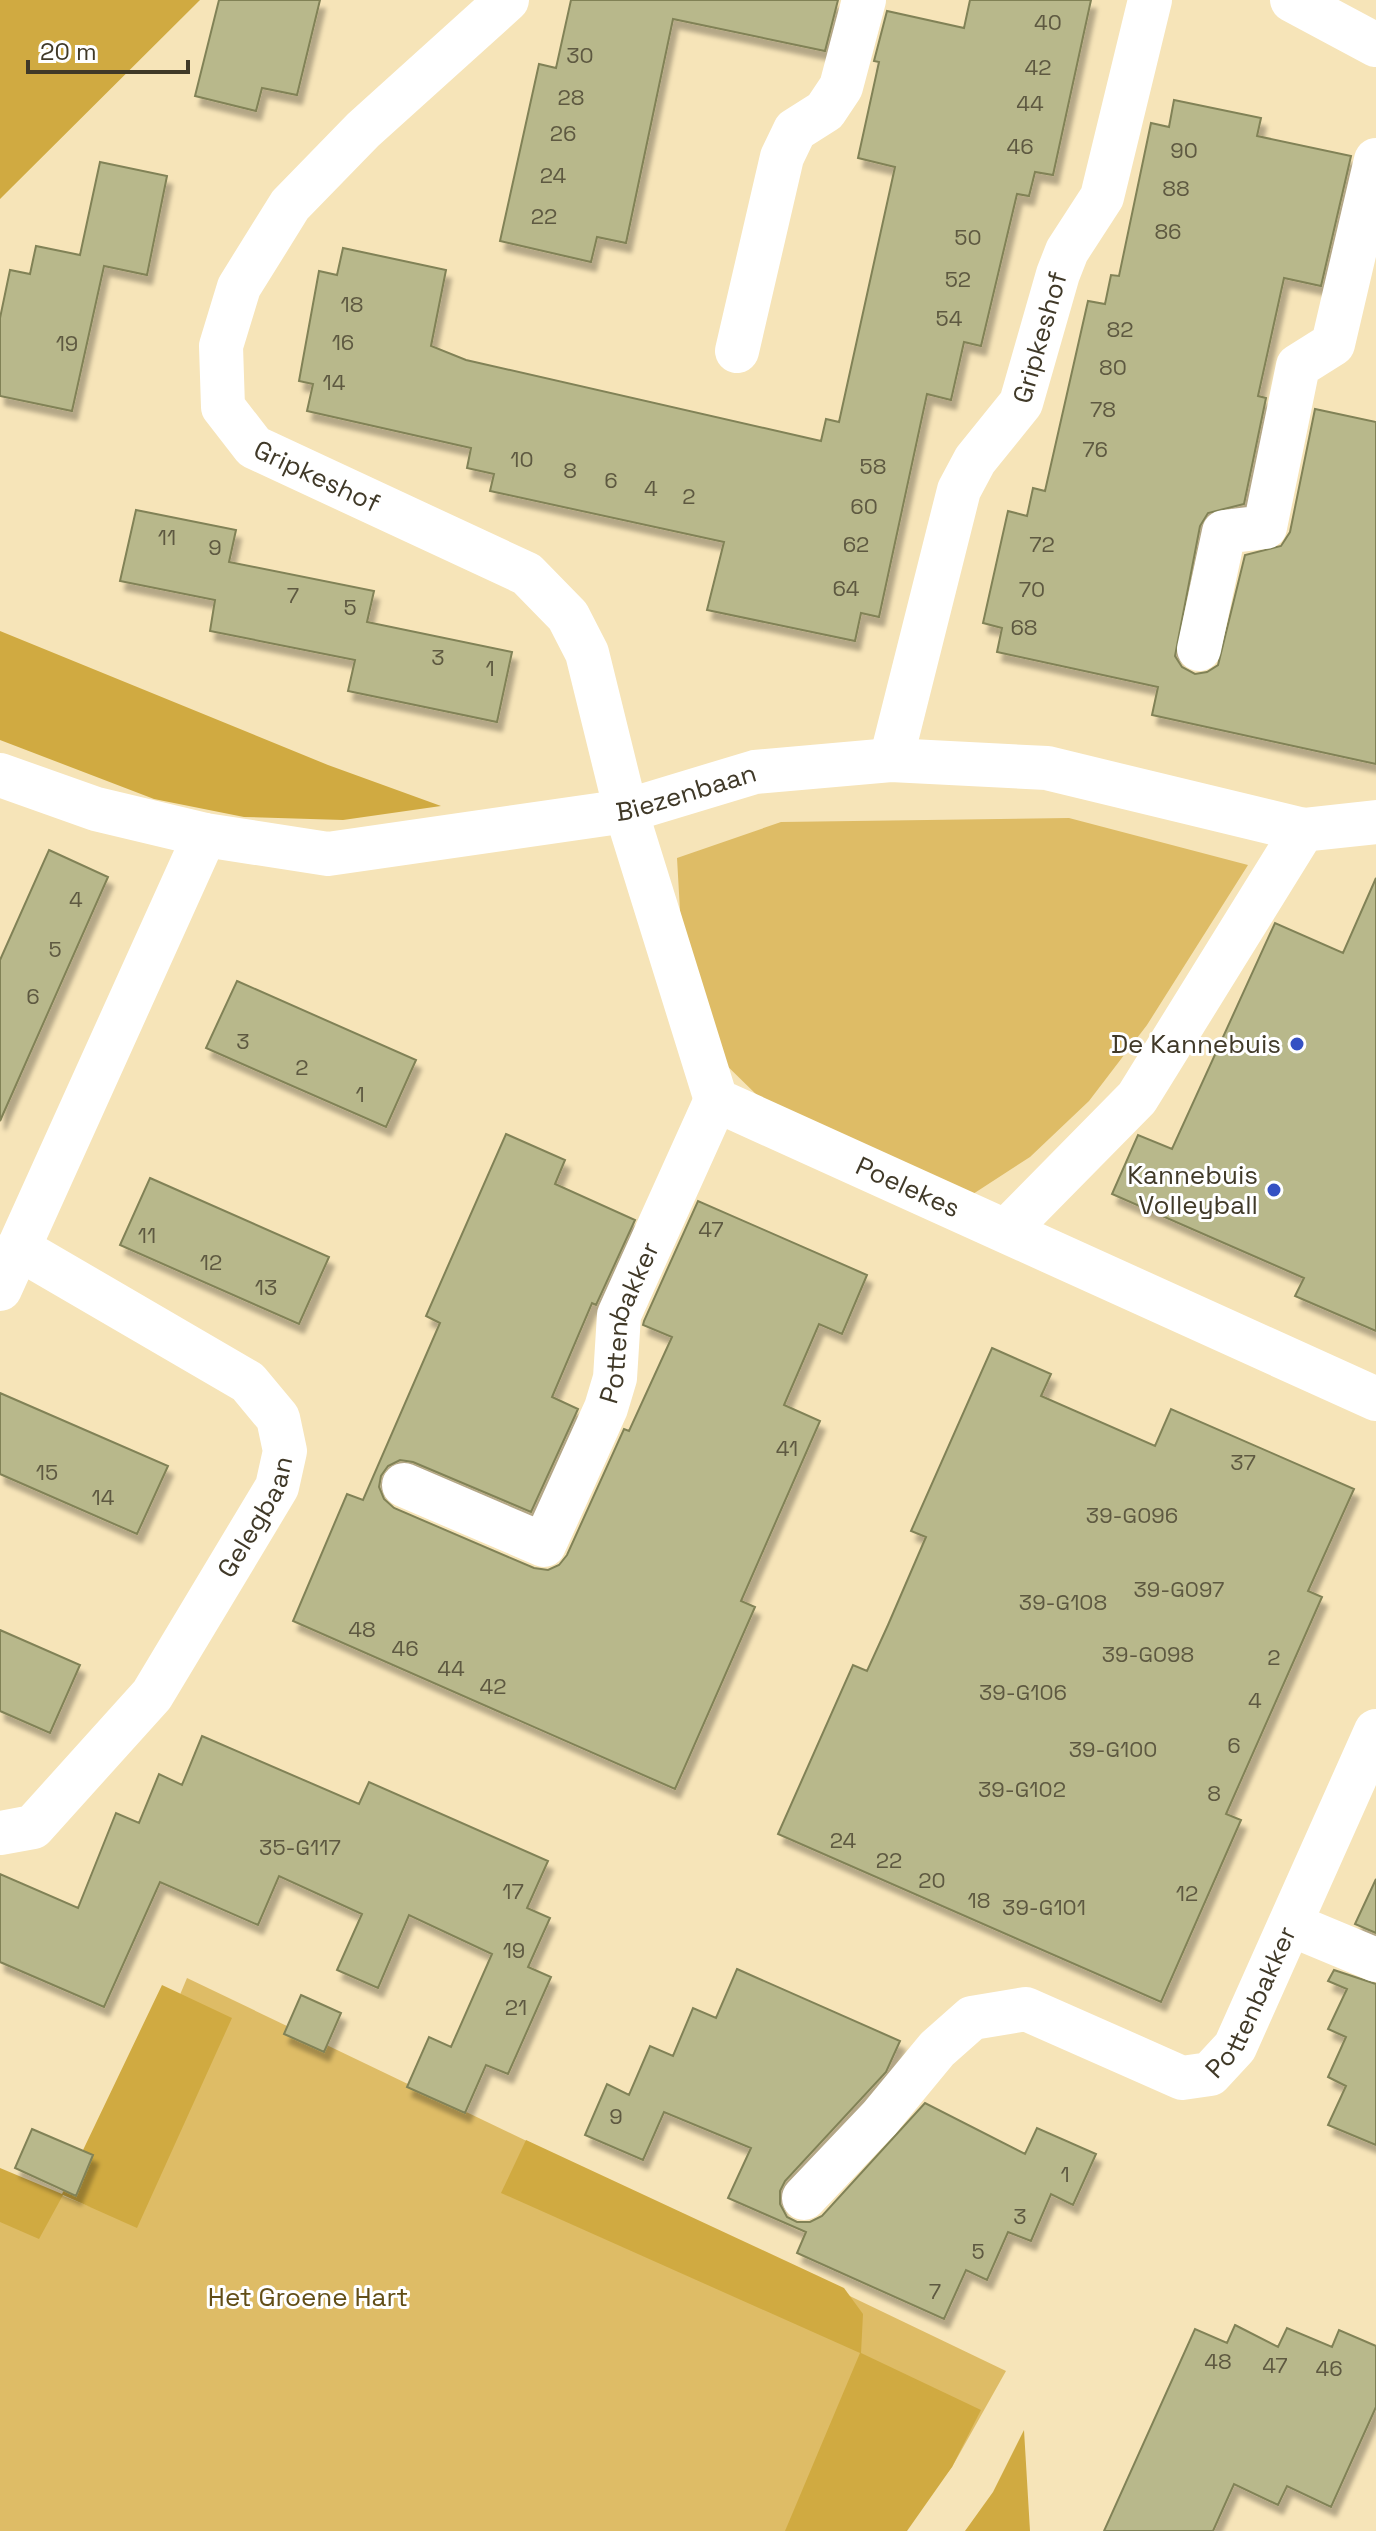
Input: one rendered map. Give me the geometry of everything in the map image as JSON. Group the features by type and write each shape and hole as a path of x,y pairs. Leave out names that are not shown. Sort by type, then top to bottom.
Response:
{"street":[{"name":"Gripkeshof","path":"507,0 363,130 290,205 239,287 221,346 223,407 254,447 527,574 568,616 587,653 626,811"},
{"path":"737,351 782,157 795,130 825,111 841,87 864,0"},
{"name":"Gripkeshof","path":"891,760 959,490 975,460 1021,403 1067,251 1102,197 1150,0"},
{"path":"1292,0 1376,45"},
{"path":"1199,649 1224,532 1265,527 1298,366 1333,344 1376,160"},
{"name":"Biezenbaan","path":"0,775 96,809 205,835 328,854 626,811 755,772 891,760 1047,768 1303,830 1376,822"},
{"path":"626,811 716,1100"},
{"path":"1007,1230 1137,1098 1303,830"},
{"path":"0,1289 205,835"},
{"name":"Poelekes","path":"716,1100 1376,1399"},
{"name":"Pottenbakker","path":"404,1485 561,1552 615,1378 619,1315 716,1100"},
{"name":"Gelegbaan","path":"0,1833 33,1827 152,1695 277,1487 285,1451 278,1418 248,1382 18,1248"},
{"name":"Pottenbakker","path":"804,2198 880,2118 937,2049 972,2018 1026,2009 1169,2075 1195,2079 1210,2074 1235,2047 1376,1731"},
{"path":"1292,1925 1376,1960"}],"green space":[{"path":"1069,818 1248,865 1147,1025 1089,1101 1030,1157 973,1194 765,1103 716,1055 684,981 677,858 781,822"},
{"name":"Het Groene Hart","path":"187,1978 1006,2371 952,2467 901,2531 0,2531 0,2171 91,2207"}],"shaded area":[{"path":"0,0 200,0 0,199"},
{"path":"0,631 328,765 441,806 343,820 244,817 154,799 0,740"},
{"path":"162,1985 232,2018 137,2228 63,2195 39,2239 0,2222 0,2168 62,2194"},
{"path":"526,2140 844,2288 863,2314 861,2353 981,2410 952,2467 907,2531 785,2531 860,2353 501,2193"},
{"path":"1024,2430 1030,2531 965,2531 993,2492"}],"building":[{"path":"219,0 320,0 297,95 262,88 256,111 195,96"},
{"path":"571,0 838,0 825,51 673,19 626,243 597,237 591,262 500,241 539,64 556,68"},
{"path":"970,0 1091,0 1053,175 1035,172 1029,196 1017,194 981,346 964,342 951,400 927,394 879,617 861,613 855,641 707,610 724,542 490,491 494,474 467,468 471,448 307,411 313,384 299,381 319,271 337,275 343,248 446,270 431,346 466,360 821,441 826,419 839,422 895,167 858,158 879,62 874,61 887,11 964,28"},
{"path":"1174,100 1261,118 1257,136 1351,156 1321,286 1284,278 1258,396 1266,398 1244,504 1208,513 1200,526 1175,656 1182,667 1195,674 1207,672 1218,665 1245,555 1281,546 1290,532 1315,409 1376,422 1376,764 1152,715 1158,687 997,652 1002,628 983,623 1008,511 1027,516 1033,488 1045,491 1088,301 1105,304 1111,275 1119,276 1151,123 1169,127"},
{"path":"100,162 167,176 147,275 104,266 72,411 0,396 0,318 10,270 30,274 36,246 80,255"},
{"path":"136,510 236,530 229,562 374,591 367,622 512,652 497,722 348,691 355,660 210,631 215,600 120,581"},
{"path":"49,850 108,877 0,1121 0,960"},
{"name":"De Kannebuis","path":"1376,878 1376,1331 1295,1296 1304,1278 1112,1194 1138,1135 1172,1149 1275,923 1343,953"},
{"path":"237,981 416,1060 386,1127 206,1048"},
{"path":"506,1134 565,1160 555,1184 635,1220 596,1305 592,1303 552,1397 578,1409 531,1512 413,1462 400,1460 388,1466 381,1476 379,1487 384,1499 394,1508 534,1568 548,1570 559,1565 567,1555 624,1429 629,1431 672,1337 643,1325 698,1201 867,1275 842,1334 819,1324 784,1405 820,1421 741,1601 755,1607 675,1789 293,1621 347,1494 363,1500 440,1323 426,1316"},
{"path":"150,1178 329,1257 299,1324 120,1245"},
{"path":"992,1348 1051,1374 1041,1396 1155,1446 1171,1409 1354,1489 1308,1591 1322,1597 1226,1814 1241,1820 1161,2002 778,1834 853,1665 867,1671 888,1625 926,1537 911,1531"},
{"path":"0,1393 168,1466 137,1534 0,1474"},
{"path":"0,1630 80,1665 50,1733 0,1711"},
{"path":"202,1736 359,1804 369,1782 548,1861 527,1908 550,1918 528,1967 551,1977 508,2074 486,2065 465,2113 407,2087 429,2037 451,2047 492,1954 409,1915 378,1988 337,1970 362,1914 279,1876 258,1925 160,1882 104,2007 0,1962 0,1874 78,1908 116,1813 139,1823 159,1774 182,1785"},
{"path":"1376,1879 1376,1933 1355,1924"},
{"path":"737,1969 900,2041 886,2072 785,2181 780,2191 780,2204 787,2217 797,2222 810,2222 822,2216 925,2103 1025,2154 1037,2128 1096,2154 1073,2205 1051,2194 1031,2241 1008,2232 987,2280 966,2270 944,2319 797,2253 806,2232 728,2198 751,2148 664,2112 643,2160 585,2135 607,2084 629,2095 650,2046 673,2056 693,2008 716,2018"},
{"path":"1334,1970 1376,1984 1376,2145 1328,2125 1346,2086 1328,2077 1346,2037 1328,2029 1347,1989 1328,1981"},
{"path":"301,1995 341,2013 324,2052 284,2034"},
{"path":"32,2129 93,2155 76,2196 15,2168"},
{"path":"1235,2325 1278,2347 1287,2328 1332,2347 1339,2330 1376,2346 1376,2407 1331,2507 1287,2486 1278,2505 1234,2484 1213,2531 1104,2531 1195,2329 1227,2343"}],"place":[{"name":"De Kannebuis","path":"1297,1044"},
{"name":"Kannebuis Volleyball","path":"1274,1190"}]}
